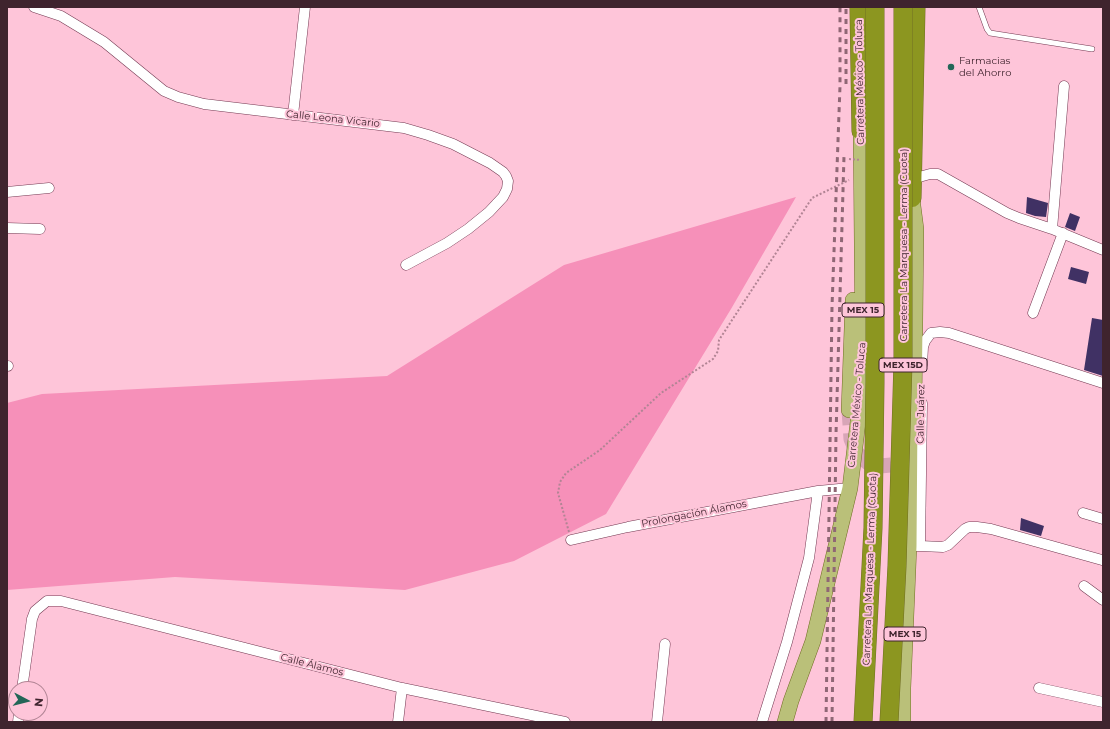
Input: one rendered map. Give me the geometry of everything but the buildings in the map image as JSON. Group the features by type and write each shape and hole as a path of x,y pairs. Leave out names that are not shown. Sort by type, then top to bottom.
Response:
{"highway":[{"name":"Carretera México - Toluca","path":"859,7 861,131"},
{"name":"Carretera La Marquesa - Lerma (Cuota)","path":"863,722 873,528 875,382 875,7"},
{"name":"Carretera La Marquesa - Lerma (Cuota)","path":"889,722 898,566 903,362 903,7"},
{"name":"MEX 15","path":"912,198 916,7"}],"main road":[{"path":"849,410 852,310 852,218 861,131"},
{"name":"Carretera México - Toluca","path":"785,722 813,641 850,488 858,422 863,355 861,131"},
{"path":"912,198 916,229 914,415"},
{"name":"MEX 15","path":"903,722 903,688 914,546 912,198"}],"street":[{"name":"Calle Leona Vicario","path":"34,7 61,16 104,42 164,91 178,97 204,104 390,126 428,134 453,144 503,172 506,176 507,185 505,194 489,212 468,229 406,265"},
{"path":"293,115 305,7"},
{"path":"1052,228 1064,86"},
{"path":"912,179 930,174 938,174 1007,213 1052,228 1103,250"},
{"path":"7,192 49,188"},
{"path":"7,228 40,229"},
{"path":"1033,313 1063,233"},
{"name":"Calle Juárez","path":"914,546 922,353 925,341 931,333 949,333 1103,383"},
{"name":"Prolongación Álamos","path":"571,540 628,527 818,491 850,488"},
{"path":"762,722 787,642 809,558 818,491"},
{"path":"1083,513 1103,519"},
{"path":"914,546 943,547 948,545 965,529 976,526 1102,560"},
{"path":"1084,586 1103,600"},
{"name":"Calle Álamos","path":"23,681 31,625 35,611 47,601 61,601 402,688 564,722"},
{"path":"657,722 665,644"},
{"path":"398,722 402,688"},
{"path":"1039,688 1103,702"}],"lane":[{"path":"979,7 987,29 990,33 1092,50"}],"path":[{"path":"849,159 849,166"},
{"path":"571,540 558,493 560,482 566,473 600,450 661,393 712,359 718,351 719,340 812,198 849,181 849,173"}],"shaded area":[{"path":"796,197 731,309 606,514 514,561 405,590 175,577 7,590 7,403 42,394 387,376 564,265"}],"tunnel":[{"path":"849,410 851,439 857,453 868,463 880,466 891,465 907,454"}],"railway":[{"path":"826,722 832,307 840,86 840,7"},
{"path":"846,7 846,84"},
{"path":"832,722 836,434 844,156"}],"place":[{"name":"Farmacias del Ahorro","path":"951,67"}]}
